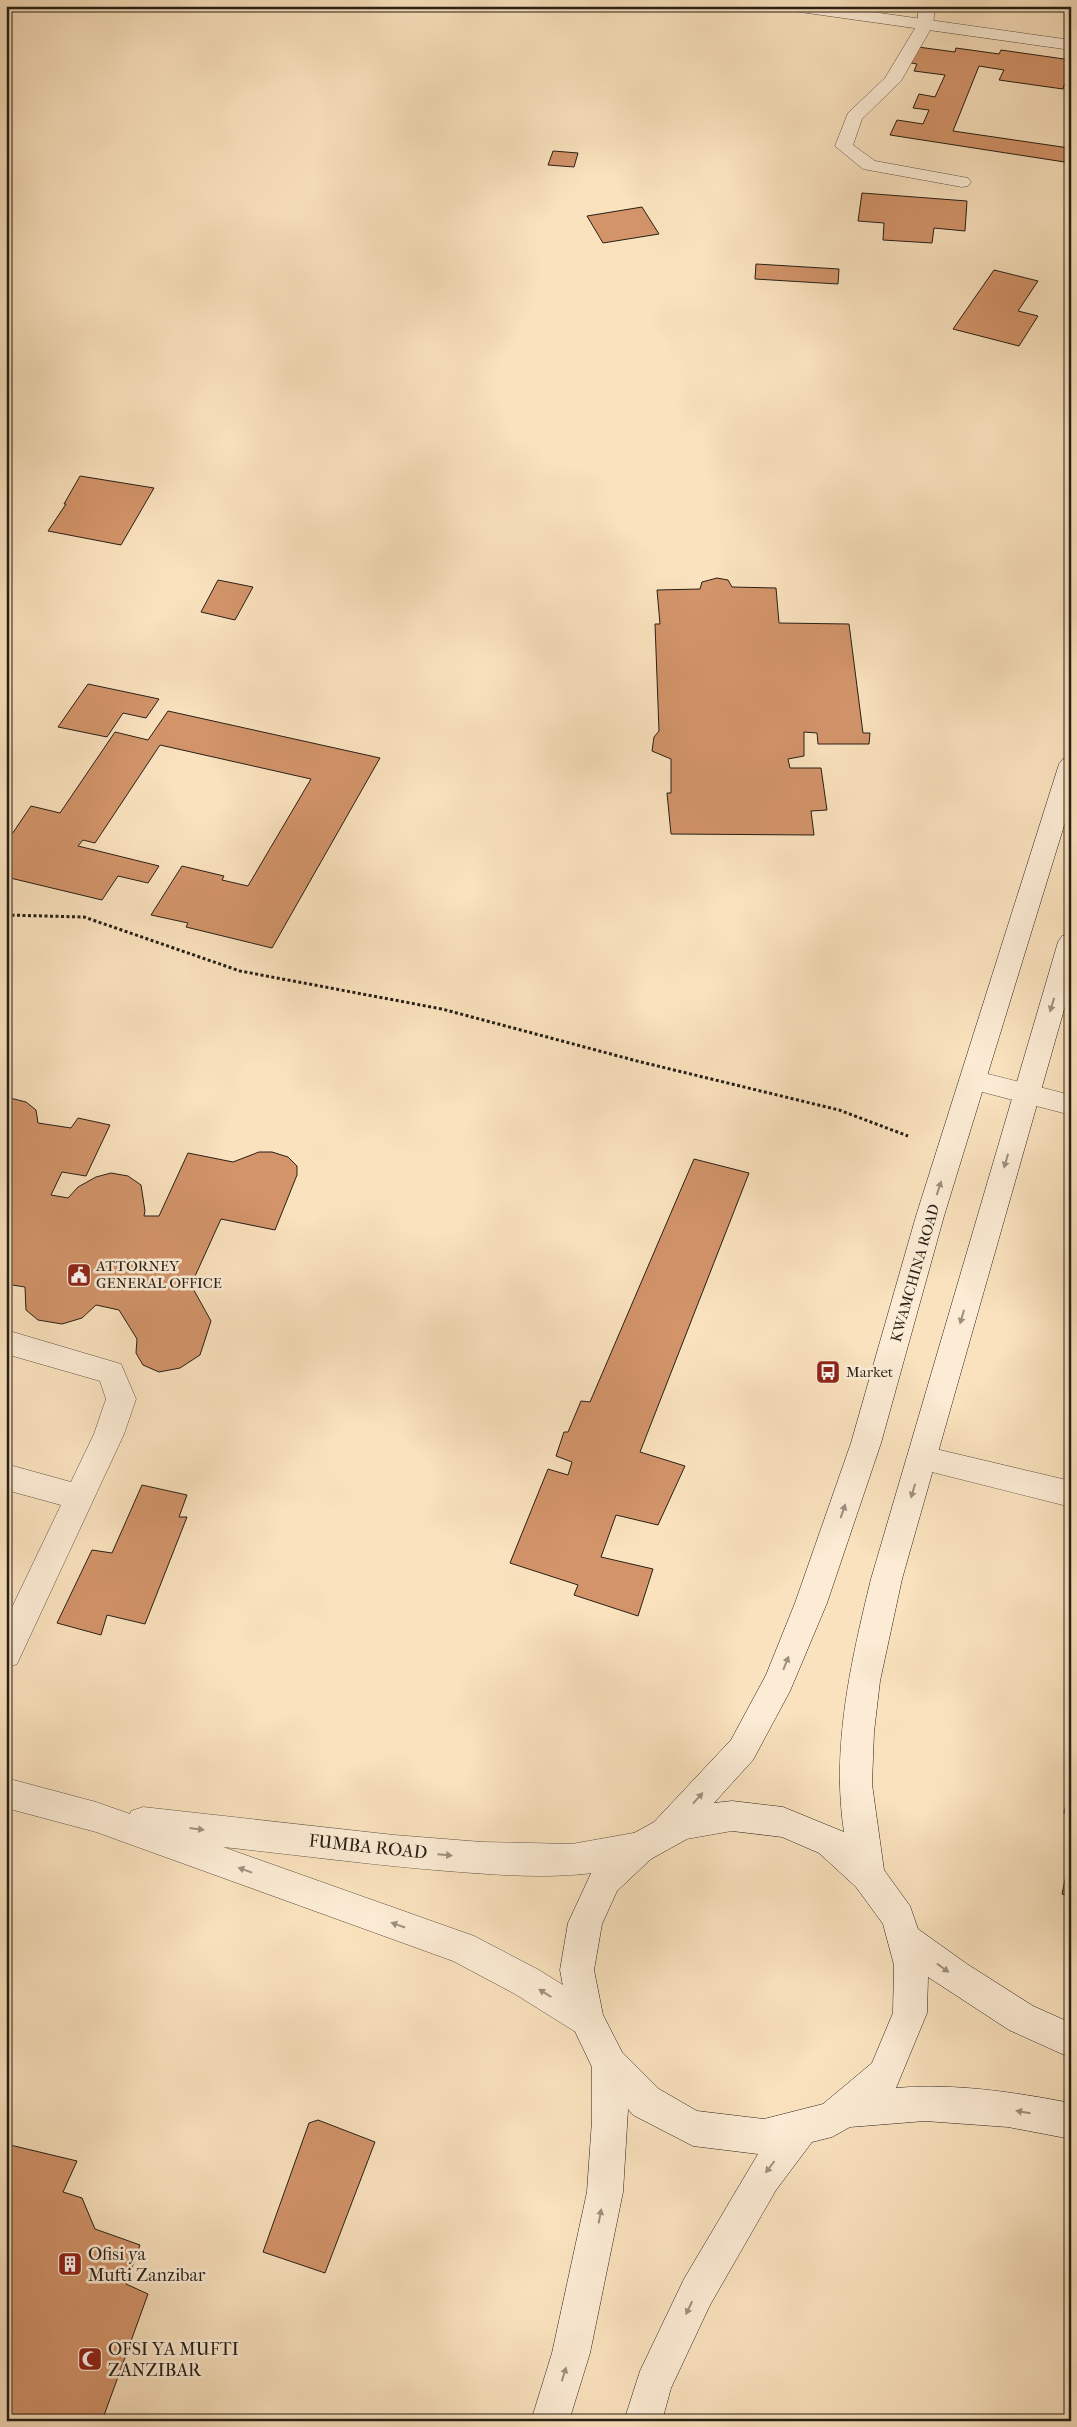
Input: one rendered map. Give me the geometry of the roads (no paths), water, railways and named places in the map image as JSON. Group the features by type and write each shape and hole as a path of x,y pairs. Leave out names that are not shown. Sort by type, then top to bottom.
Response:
{"main road":[{"path":"793,6 1071,45"},
{"path":"927,6 925,25 892,81 854,117 844,146 869,164 962,182"},
{"name":"KWAMCHINA ROAD","path":"652,1841 742,1750 783,1672 811,1603 866,1443 930,1216 1071,764"},
{"path":"868,1876 856,1786 859,1712 878,1609 923,1458 1025,1093 1071,942"},
{"path":"972,1080 1071,1105"},
{"path":"6,1342 111,1372 121,1398 108,1434 6,1654"},
{"path":"923,1458 1071,1494"},
{"path":"6,1477 78,1497"},
{"name":"FUMBA ROAD","path":"6,1793 96,1817 462,1948 527,1982 586,2019"},
{"path":"732,1816 783,1822 831,1842 868,1876 898,1917 912,1965 910,2013 884,2075 832,2119 764,2138 693,2128 646,2102 610,2064 586,2019 577,1970 585,1923 605,1880 652,1841 682,1824 732,1816"},
{"name":"FUMBA ROAD","path":"96,1817 394,1851 482,1858 572,1860 652,1841"},
{"path":"904,1939 955,1976 1020,2018 1071,2041"},
{"path":"550,2421 571,2353 605,2192 610,2120 610,2064"},
{"path":"842,2110 925,2103 1008,2109 1071,2120"},
{"path":"643,2421 654,2384 697,2292 763,2176 800,2129"}],"place":[{"name":"ATTORNEY GENERAL OFFICE","path":"79,1275"},
{"name":"Market","path":"828,1372"},
{"name":"Ofisi ya Mufti Zanzibar","path":"70,2264"},
{"name":"OFSI YA MUFTI ZANZIBAR","path":"90,2359"}]}
